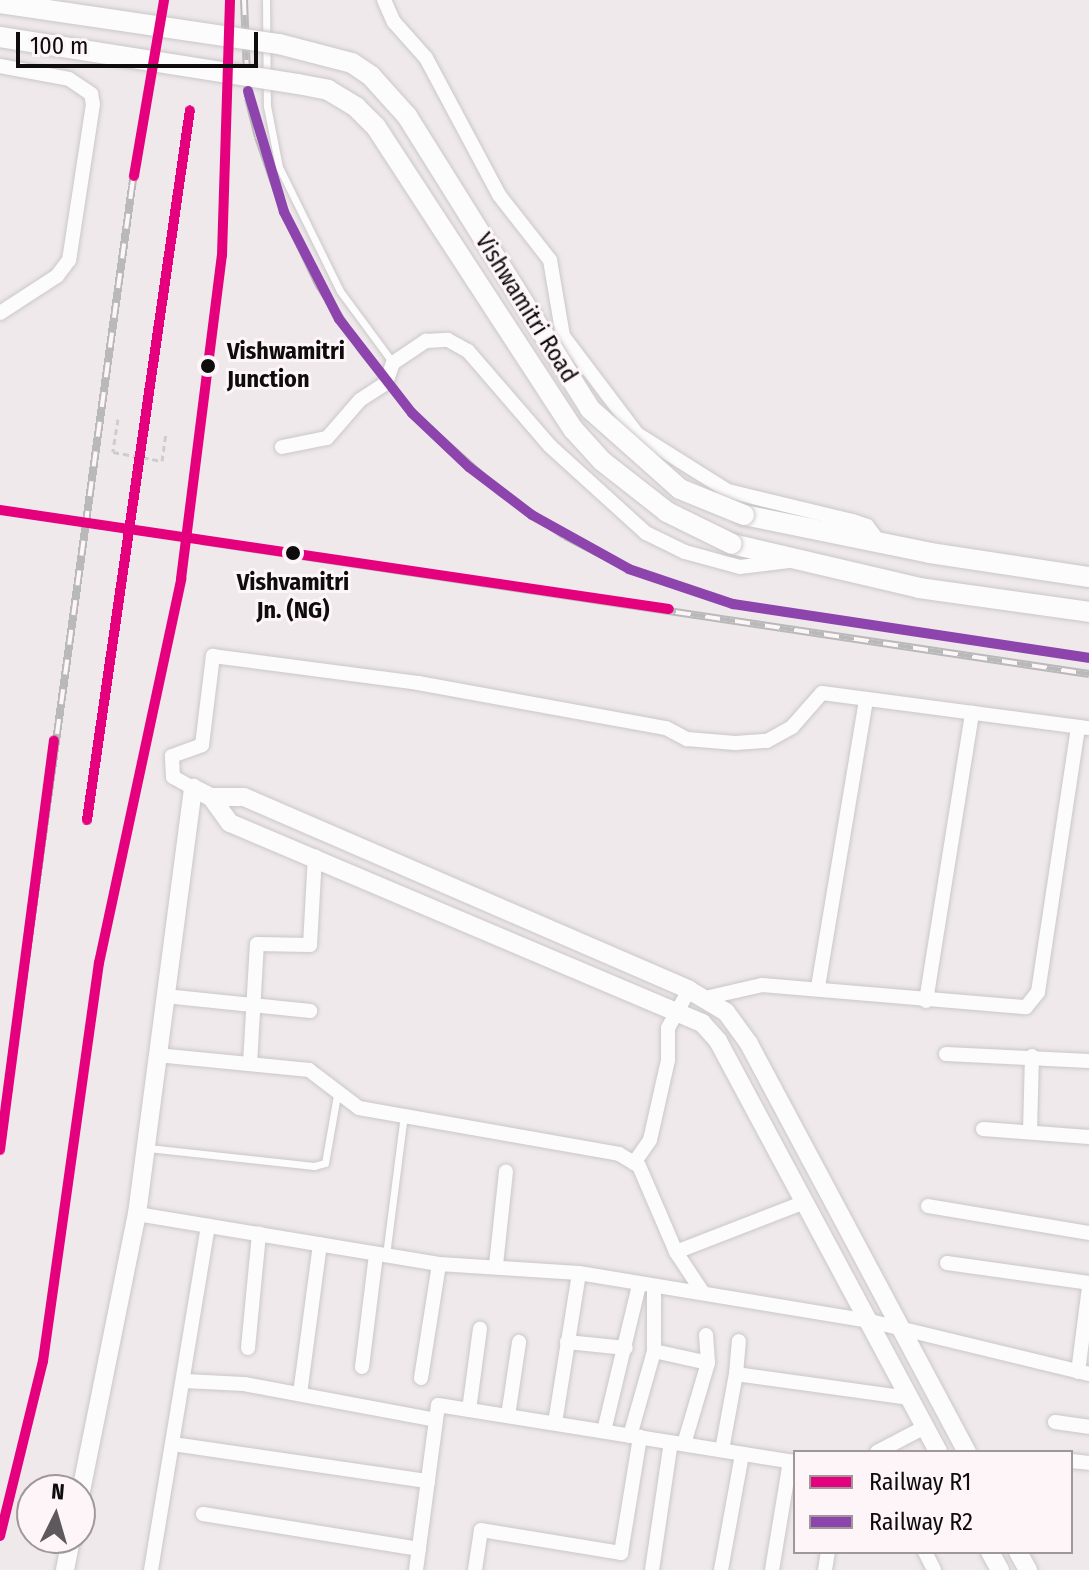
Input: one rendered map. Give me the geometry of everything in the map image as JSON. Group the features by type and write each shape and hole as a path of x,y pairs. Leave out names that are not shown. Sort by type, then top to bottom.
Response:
{"main road":[{"name":"Vishwamitri Road","path":"0,3 279,44 338,58 371,76 407,116 590,409 680,489 744,515 880,543 1089,577"},
{"path":"0,37 298,84 328,90 356,107 376,127 573,429 602,461 667,512 732,544 919,588 1089,612"}],"street":[{"path":"384,0 394,22 426,58 499,195 550,260 563,336 637,434 728,491 867,526 880,543"},
{"path":"0,66 69,79 91,94 93,104 69,260 57,276 0,313"},
{"path":"282,447 336,431 360,400 386,383 393,363 426,341 459,343 559,456 663,544 740,567 801,560"},
{"path":"634,1163 650,1140 668,1060 668,1028 678,1010 697,994 762,985 818,987 1011,1010 1033,1002 1084,728 822,693 792,727 767,741 735,743 687,739 666,728 418,683 213,656 202,745 172,756 173,777 211,797 244,797 697,994 726,1012 749,1044 966,1450"},
{"path":"818,987 866,699"},
{"path":"926,1001 972,713"},
{"path":"84,1474 137,1214 193,788"},
{"path":"211,797 230,823 315,856 678,1010 702,1023 718,1041 937,1450"},
{"path":"250,1064 257,944 310,945 315,856"},
{"path":"165,996 310,1011"},
{"path":"946,1054 1089,1061"},
{"path":"157,1055 309,1070 337,1095 359,1108 585,1147 634,1163 654,1195 676,1252 703,1293"},
{"path":"1030,1132 1032,1056"},
{"path":"983,1129 1089,1137"},
{"path":"496,1265 506,1172"},
{"path":"676,1252 805,1202"},
{"path":"928,1206 1089,1233"},
{"path":"137,1214 439,1264 496,1265 579,1273 870,1321 1084,1373 1089,1285 947,1263"},
{"path":"151,1570 185,1381 208,1226"},
{"path":"248,1348 259,1234"},
{"path":"300,1394 320,1244"},
{"path":"362,1367 381,1254"},
{"path":"421,1378 439,1264"},
{"path":"555,1423 579,1273"},
{"path":"604,1431 639,1285"},
{"path":"475,1570 481,1530 621,1553 635,1436 654,1351 654,1287"},
{"path":"469,1410 480,1329"},
{"path":"652,1570 678,1443 708,1363 706,1335"},
{"path":"722,1450 739,1341"},
{"path":"508,1416 519,1342"},
{"path":"567,1342 626,1348"},
{"path":"654,1351 708,1363"},
{"path":"736,1374 908,1398"},
{"path":"185,1381 300,1394 436,1420"},
{"path":"416,1570 438,1405 793,1462 772,1570"},
{"path":"1055,1422 1089,1427"},
{"path":"881,1450 925,1427"},
{"path":"173,1444 428,1481"},
{"path":"721,1570 742,1454"},
{"path":"203,1514 419,1549"}],"lane":[{"path":"266,0 267,106 279,167 340,291 393,363"},
{"path":"146,1147 314,1166 325,1163 337,1095"},
{"path":"381,1254 404,1115"}],"path":[{"path":"118,419 113,452 162,461 166,432"}],"railway":[{"path":"0,1150 132,186 164,0"},
{"path":"0,1536 43,1361 99,963 181,579 222,255 230,0"},
{"path":"244,0 248,98 258,137 284,212 318,284 362,351 412,413 500,492 565,536 629,569 733,604 1089,658"},
{"path":"0,510 38,515"},
{"path":"201,541 1089,674"}],"rail line":[{"name":"R1","path":"134,176 164,0"},
{"name":"R1","path":"0,1536 43,1361 99,963 181,579 222,255 230,0"},
{"name":"R2","path":"248,91 284,212 339,319 412,413 469,467 532,515 629,569 733,604 1089,658"},
{"name":"R1","path":"87,820 190,110"},
{"name":"R1","path":"0,510 669,609"},
{"name":"R1","path":"0,1150 54,741"}],"place":[{"name":"Vishwamitri Junction","path":"208,366"},
{"name":"Vishvamitri Jn. (NG)","path":"293,553"}]}
